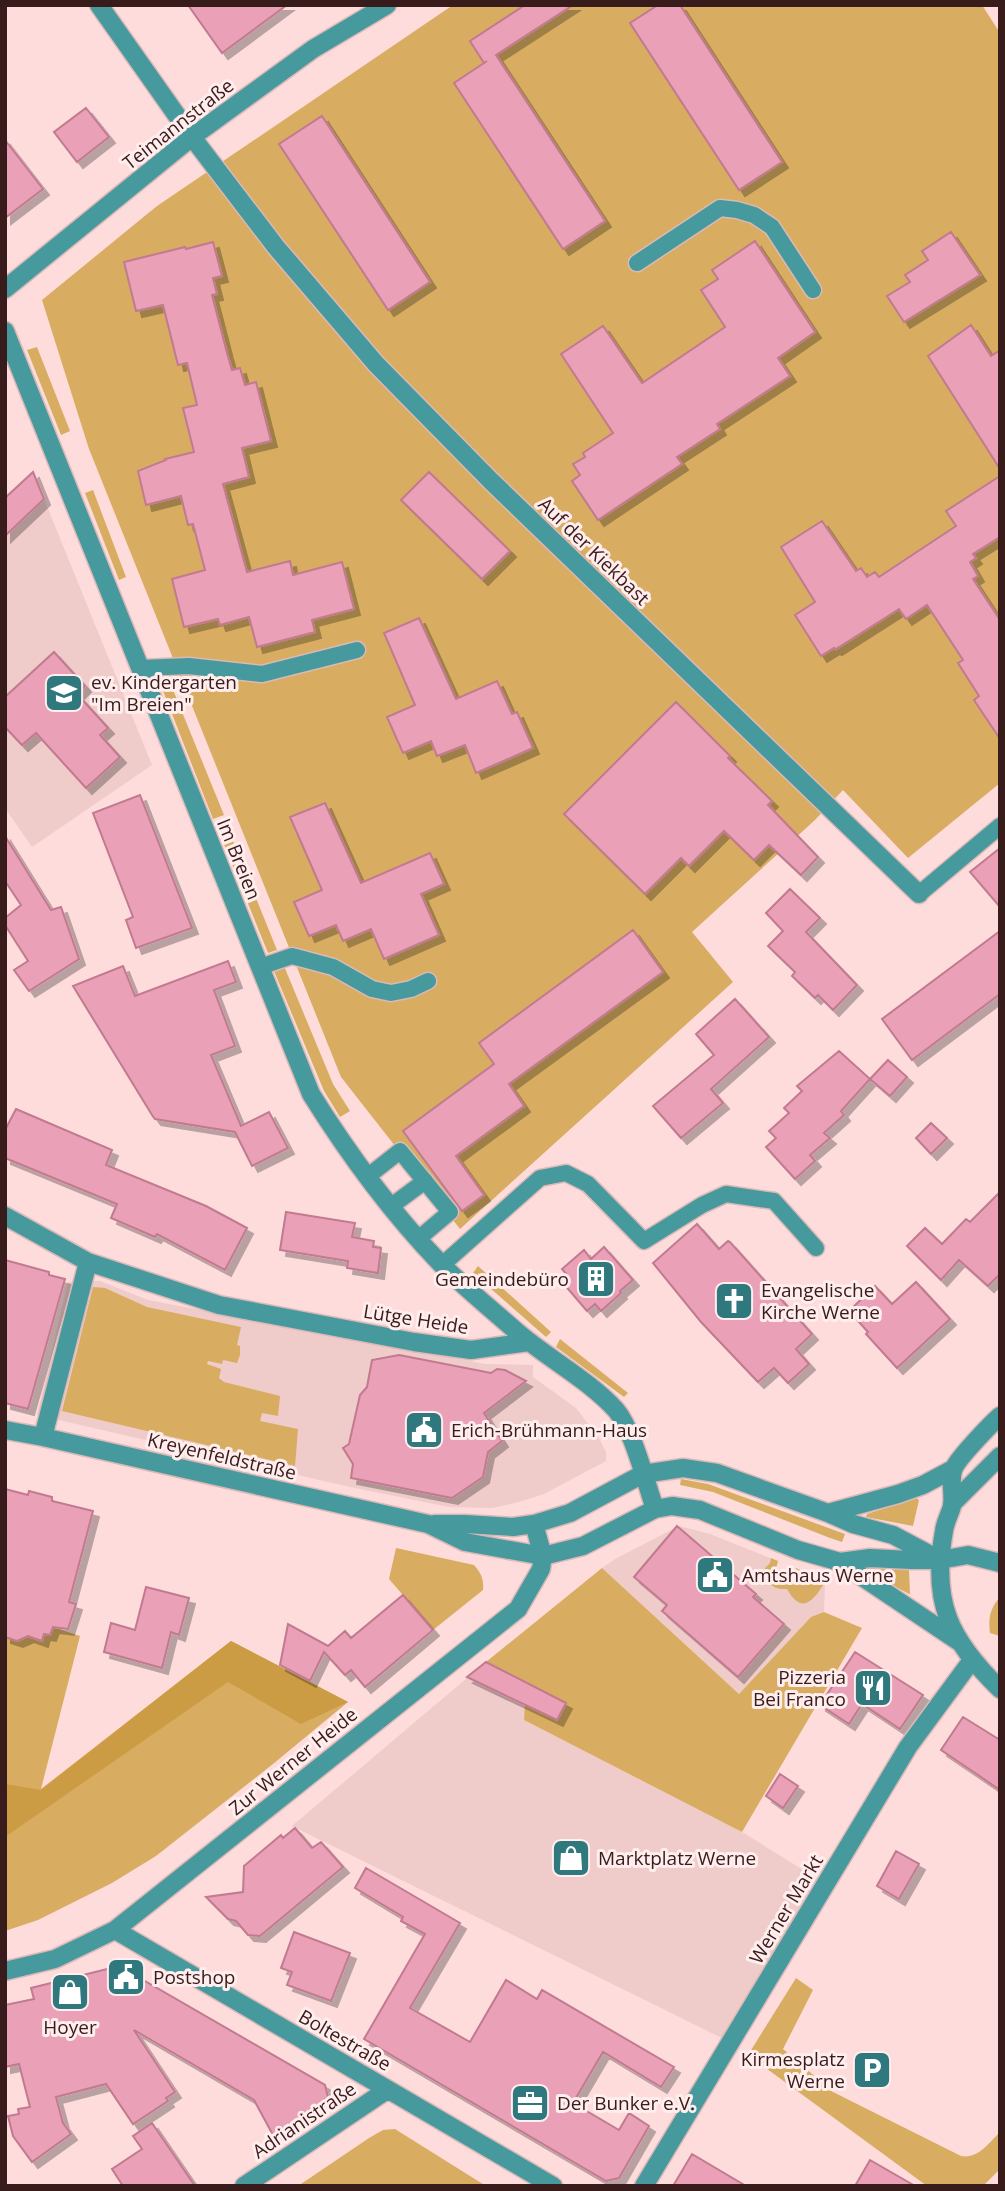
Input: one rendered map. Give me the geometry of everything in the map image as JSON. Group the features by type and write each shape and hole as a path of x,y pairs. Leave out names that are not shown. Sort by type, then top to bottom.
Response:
{"street":[{"name":"Auf der Kiekbast","path":"99,5 192,137 276,247 376,364 491,481 919,894"},
{"name":"Teimannstraße","path":"5,289 192,137 313,49 387,5"},
{"name":"Im Breien","path":"5,331 311,1094 390,1208 442,1265 529,1342"},
{"name":"Lütge Heide","path":"5,1216 88,1262 219,1305 414,1342 471,1349 529,1342"},
{"path":"43,1437 88,1262"},
{"path":"529,1342 617,1411 628,1432 655,1509"},
{"path":"828,1513 898,1494 923,1485 953,1469 1000,1416"},
{"name":"Kreyenfeldstraße","path":"5,1430 428,1524 513,1527 534,1524 570,1513 643,1474 683,1468 717,1474 853,1524 893,1535 940,1560"},
{"path":"952,1504 1000,1456"},
{"path":"953,1469 952,1504 944,1529 940,1560 940,1586 945,1610 958,1641 1000,1689"},
{"name":"Kreyenfeldstraße","path":"428,1524 465,1542 543,1556 583,1546 655,1509 672,1506 700,1510 798,1550 840,1562 958,1641"},
{"path":"534,1524 543,1556"},
{"name":"Zur Werner Heide","path":"5,1971 55,1959 115,1930 518,1609 541,1569 543,1556"},
{"name":"Kreyenfeldstraße","path":"840,1562 870,1558 940,1560 968,1556 1000,1563"},
{"name":"Werner Markt","path":"644,2186 908,1747 972,1660"},
{"name":"Boltestraße","path":"115,1930 553,2186"},
{"name":"Adrianistraße","path":"244,2186 387,2090"}],"lane":[{"path":"637,263 720,208 737,210 754,215 772,227 813,290"},
{"path":"141,668 189,666 262,674 357,650"},
{"name":"Auf der Kiekbast","path":"919,894 1000,826"},
{"path":"260,967 292,957 333,967 372,989 391,993 411,989 428,981"},
{"path":"367,1177 400,1151 425,1181 450,1212 418,1239"},
{"path":"442,1265 540,1178 566,1173 588,1184 644,1241 702,1205 726,1194 774,1201 816,1248"},
{"path":"390,1208 425,1181"}],"shaded area":[{"path":"453,5 982,5 1000,33 1000,783 908,858 843,790 815,820 692,932 733,982 460,1229 341,1077 89,449 42,300 157,206"},
{"path":"37,347 70,431 61,435 27,350"},
{"path":"93,490 126,577 119,580 85,493"},
{"name":"ev. Kindergarten \"Im Breien\"","path":"44,499 152,765 32,847 5,808 5,536"},
{"path":"158,678 169,680 224,815 213,819"},
{"path":"228,829 277,950 268,953 219,832"},
{"path":"284,966 333,1084 350,1111 340,1117 324,1091 274,971"},
{"path":"478,1266 551,1332 546,1337 473,1273"},
{"path":"100,1281 148,1300 485,1364 533,1365 533,1377 576,1408 600,1440 606,1452 606,1461 544,1494 519,1502 492,1508 449,1507 37,1415 68,1282"},
{"path":"93,1287 105,1288 147,1307 241,1327 237,1363 223,1360 222,1364 208,1361 207,1364 221,1369 219,1378 224,1382 280,1396 278,1416 262,1413 260,1421 298,1429 295,1466 62,1411"},
{"path":"560,1339 628,1393 624,1397 556,1347"},
{"path":"681,1479 708,1484 845,1534 842,1542 830,1538 713,1492 680,1485"},
{"path":"916,1498 919,1500 913,1526 866,1517 867,1514"},
{"path":"679,1526 710,1534 778,1561 776,1568 792,1575 796,1568 825,1582 824,1612 811,1618 739,1694 602,1568"},
{"path":"396,1548 474,1565 481,1576 483,1590 433,1630 389,1579"},
{"path":"771,1558 778,1561 776,1568 793,1575 796,1568 825,1582 808,1602 798,1602 787,1589 777,1588 768,1581 765,1568"},
{"path":"870,1565 909,1570 910,1594 872,1571 868,1568"},
{"path":"602,1568 739,1694 811,1617 824,1612 862,1628 742,1832 524,1720 525,1705 534,1686 486,1662"},
{"path":"1000,1597 1000,1636 990,1633 989,1623 990,1614"},
{"path":"53,1627 80,1636 41,1789 231,1641 348,1702 156,1856 112,1883 38,1920 5,1931 5,1637 28,1636 41,1641 44,1634 50,1635"},
{"path":"231,1641 348,1702 301,1724 228,1682 5,1837 5,1784 41,1790"},
{"name":"Marktplatz Werne","path":"486,1662 534,1686 524,1720 742,1832 826,1884 730,2042 292,1826"},
{"path":"796,1978 813,1990 783,2049 833,2092 961,2156 978,2153 1000,2132 1000,2169 983,2186 927,2186 748,2055"},
{"path":"395,2129 486,2186 298,2186 369,2138 383,2130"}],"building":[{"path":"188,5 287,5 222,53"},
{"path":"525,5 573,5 496,55 605,221 563,249 454,83 484,63 470,41"},
{"path":"658,5 680,5 782,162 739,190 630,23"},
{"path":"86,108 109,137 77,162 54,132"},
{"path":"322,116 430,282 388,310 279,144"},
{"path":"5,140 43,189 5,218"},
{"path":"951,232 980,275 904,322 887,296 910,282 905,275 928,260 922,251"},
{"path":"755,241 815,332 778,358 790,376 717,424 720,429 677,457 682,464 598,520 572,481 580,475 573,464 585,457 583,453 613,433 561,354 603,326 642,383 725,327 701,290 718,279 712,270"},
{"path":"213,242 222,276 213,278 217,294 212,295 227,353 232,370 240,368 245,385 256,382 271,441 242,448 249,477 223,484 247,572 290,561 293,575 342,562 354,609 312,620 315,632 257,647 249,617 220,625 218,619 184,627 172,579 205,570 193,524 188,525 181,496 146,505 138,471 165,459 194,452 183,408 197,405 187,363 178,365 163,305 136,311 124,262"},
{"path":"971,325 991,356 1000,350 1000,469 928,356"},
{"path":"33,472 44,499 5,536 5,498"},
{"path":"429,472 510,551 482,579 401,500"},
{"path":"1000,476 1000,537 973,554 976,558 970,562 978,576 973,579 1000,620 1000,739 974,700 979,696 958,663 963,660 927,605 906,619 899,609 821,656 795,615 815,602 781,547 822,521 856,571 861,568 867,577 875,572 879,577 956,526 946,511"},
{"path":"419,618 456,699 497,681 512,714 517,712 533,748 476,773 465,745 437,756 431,741 403,753 387,717 415,705 384,633"},
{"path":"54,652 85,686 77,694 108,728 100,735 120,757 86,788 36,733 22,745 5,727 5,697"},
{"path":"676,702 772,801 768,805 818,857 801,875 769,845 754,860 724,831 689,866 681,858 645,894 564,814"},
{"path":"140,795 192,928 136,948 126,920 133,917 93,813"},
{"path":"325,803 361,883 430,853 444,884 421,894 439,935 384,959 371,929 343,941 336,925 309,936 294,902 322,890 290,817"},
{"path":"5,836 51,910 61,907 79,959 29,991 14,970 28,961 5,925 5,918 21,905 5,881"},
{"path":"1000,848 1000,907 970,872"},
{"path":"790,889 820,918 806,932 857,985 833,1010 818,995 815,998 792,976 795,972 768,946 783,931 766,913"},
{"path":"633,930 663,972 509,1084 524,1106 456,1156 484,1195 462,1211 403,1131 494,1064 479,1043"},
{"path":"1000,931 1000,994 912,1060 882,1019"},
{"path":"228,961 236,982 214,990 235,1046 211,1055 241,1126 269,1112 288,1148 252,1166 235,1132 155,1119 73,986 123,966 135,996"},
{"path":"735,999 769,1037 711,1089 723,1103 681,1138 653,1106 714,1055 696,1034"},
{"path":"839,1051 870,1079 841,1111 844,1115 824,1133 830,1138 810,1155 815,1161 795,1179 766,1147 776,1138 769,1131 789,1113 784,1108 802,1091 797,1086"},
{"path":"888,1060 907,1077 890,1096 870,1079"},
{"path":"16,1109 112,1150 106,1165 206,1206 247,1228 225,1270 157,1234 155,1237 111,1218 117,1204 5,1158 5,1130"},
{"path":"931,1123 947,1138 931,1154 916,1138"},
{"path":"1000,1192 1000,1274 988,1286 959,1260 941,1280 907,1246 925,1228 942,1244 966,1219 970,1222"},
{"path":"286,1212 355,1223 352,1237 374,1241 373,1247 381,1248 378,1273 347,1268 348,1261 280,1250"},
{"name":"Evangelische Kirche Werne","path":"697,1224 719,1249 730,1242 812,1334 796,1349 809,1364 788,1383 774,1368 758,1382 701,1322 653,1263"},
{"name":"Gemeindebüro","path":"604,1247 633,1280 601,1311 595,1304 587,1311 563,1283 569,1277 562,1269 584,1250 591,1259"},
{"path":"5,1260 65,1279 28,1409 5,1403"},
{"path":"916,1282 950,1319 897,1368 849,1311 875,1286 892,1304"},
{"name":"Erich-Brühmann-Haus","path":"399,1355 491,1373 497,1369 505,1370 526,1381 484,1413 502,1441 488,1452 483,1477 452,1498 351,1478 353,1464 343,1448 349,1444 360,1395 367,1387 372,1360"},
{"path":"5,1489 28,1495 29,1491 52,1497 52,1501 93,1511 69,1602 76,1604 68,1629 53,1627 50,1635 44,1634 42,1641 28,1636 17,1641 5,1637"},
{"name":"Amtshaus Werne","path":"677,1526 756,1594 753,1597 784,1624 738,1677 662,1611 667,1605 634,1577"},
{"path":"146,1587 189,1598 179,1635 171,1632 162,1668 104,1652 111,1623 135,1630"},
{"path":"403,1595 433,1630 365,1687 351,1670 345,1675 324,1652 310,1681 280,1665 288,1624 328,1646 345,1631 351,1638"},
{"path":"855,1652 923,1695 900,1729 862,1704 849,1724 820,1705"},
{"path":"486,1662 566,1703 557,1720 467,1677"},
{"path":"963,1717 1000,1740 1000,1790 941,1750"},
{"path":"780,1774 798,1786 783,1808 766,1796"},
{"path":"295,1828 312,1848 321,1842 343,1867 260,1936 248,1935 236,1921 228,1919 206,1897 243,1892 244,1866 281,1835 283,1838"},
{"path":"896,1851 919,1864 899,1899 877,1886"},
{"path":"366,1868 460,1923 410,2008 470,2042 506,1980 537,1999 542,1990 674,2067 661,2087 603,2052 573,2103 619,2130 629,2113 649,2126 619,2178 606,2181 364,2039 425,1934 401,1921 403,1917 355,1888"},
{"path":"294,1932 350,1953 331,2001 287,1985 292,1972 281,1968"},
{"path":"119,1966 325,2085 328,2097 273,2135 254,2100 134,2030 175,2092 166,2098 168,2101 133,2124 106,2084 56,2097 63,2123 71,2134 32,2162 13,2136 8,2116 19,2114 18,2109 30,2107 19,2064 5,2067 5,2005 34,1999 31,1988"},
{"path":"152,2123 195,2186 123,2186 112,2169 142,2149 133,2136"},
{"path":"692,2154 746,2186 673,2186"},
{"path":"870,2160 915,2186 855,2186"}],"place":[{"name":"ev. Kindergarten \"Im Breien\"","path":"64,693"},
{"name":"Gemeindebüro","path":"596,1279"},
{"name":"Evangelische Kirche Werne","path":"734,1301"},
{"name":"Erich-Brühmann-Haus","path":"424,1430"},
{"name":"Amtshaus Werne","path":"715,1575"},
{"name":"Pizzeria Bei Franco","path":"873,1688"},
{"name":"Marktplatz Werne","path":"571,1858"},
{"name":"Postshop","path":"126,1977"},
{"name":"Hoyer","path":"70,1992"},
{"name":"Kirmesplatz Werne","path":"872,2070"},
{"name":"Der Bunker e.V.","path":"530,2103"}]}
